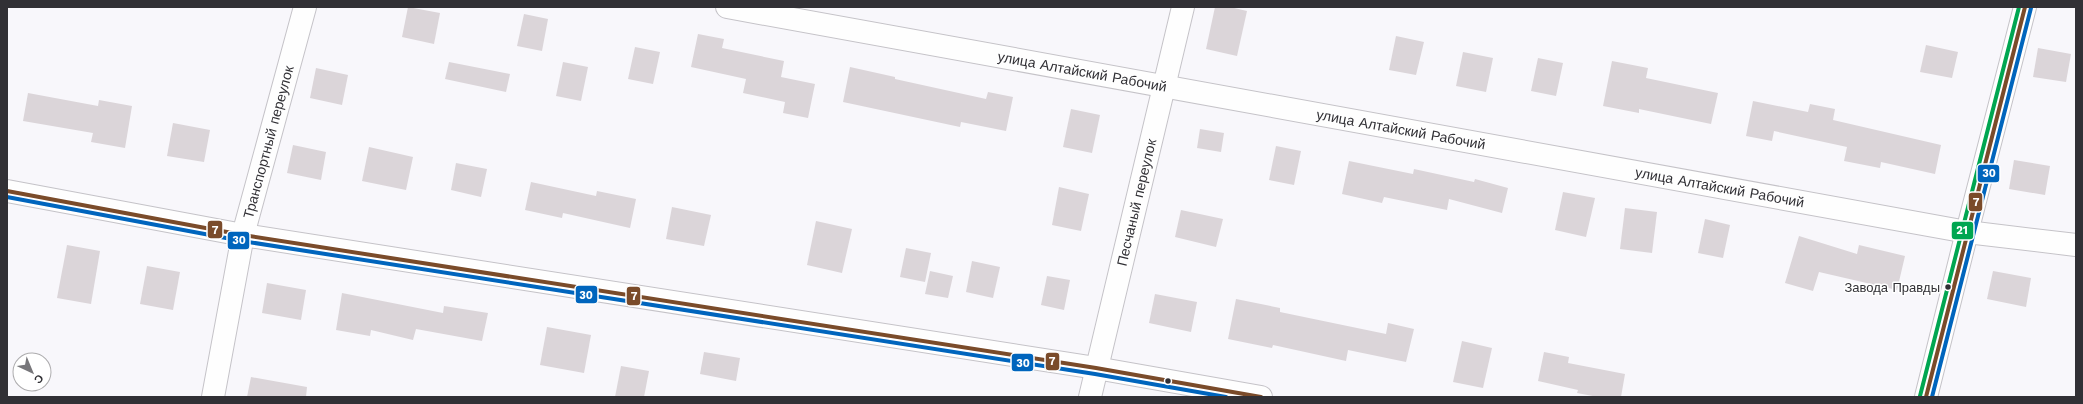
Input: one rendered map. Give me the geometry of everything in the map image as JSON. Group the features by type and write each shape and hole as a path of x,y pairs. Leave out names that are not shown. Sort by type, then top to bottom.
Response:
{"street":[{"name":"Транспортный переулок","path":"213,397 243,236 305,7"},
{"name":"улица Алтайский Рабочий","path":"726,7 1966,232 2076,245"},
{"name":"Песчаный переулок","path":"1090,397 1183,7"},
{"path":"1926,397 1966,232 2025,7"},
{"path":"7,190 243,236 1096,368 1261,397"}],"building":[{"path":"408,7 440,13 434,44 402,37"},
{"path":"1215,7 1230,7 1247,11 1237,56 1206,49"},
{"path":"524,14 548,19 542,51 517,46"},
{"path":"698,34 724,39 722,48 784,61 781,77 815,84 808,118 783,113 785,102 743,93 746,79 691,67"},
{"path":"1396,36 1424,42 1416,75 1389,70"},
{"path":"1926,45 1958,52 1952,78 1920,72"},
{"path":"635,47 660,52 653,84 628,79"},
{"path":"2038,48 2071,54 2066,82 2033,77"},
{"path":"1463,52 1493,58 1486,92 1456,86"},
{"path":"1538,58 1563,63 1556,96 1531,91"},
{"path":"1612,61 1648,68 1646,78 1718,93 1711,124 1639,109 1639,113 1603,106"},
{"path":"449,62 510,74 506,92 445,79"},
{"path":"563,62 588,67 581,101 556,96"},
{"path":"850,67 895,77 895,79 986,99 988,92 1013,97 1006,131 961,122 960,127 843,102"},
{"path":"316,68 348,75 342,105 310,98"},
{"path":"28,93 98,106 99,100 132,106 125,148 91,142 93,133 23,121"},
{"path":"1753,101 1808,112 1810,104 1835,109 1833,120 1941,145 1935,174 1881,162 1880,168 1844,161 1847,147 1774,131 1772,141 1746,136"},
{"path":"1071,109 1100,115 1092,153 1063,147"},
{"path":"173,123 210,130 204,162 167,156"},
{"path":"1200,129 1224,133 1221,152 1197,148"},
{"path":"293,145 326,152 321,180 287,173"},
{"path":"1276,146 1301,151 1294,185 1269,180"},
{"path":"369,147 413,157 406,190 362,181"},
{"path":"2014,160 2050,166 2045,195 2009,189"},
{"path":"1349,161 1413,174 1414,169 1474,182 1475,179 1508,188 1502,213 1449,199 1447,210 1384,197 1382,203 1342,194"},
{"path":"456,163 487,169 481,197 451,190"},
{"path":"531,182 596,196 597,191 636,199 630,228 563,213 562,218 525,210"},
{"path":"1059,187 1089,194 1081,231 1052,225"},
{"path":"1563,192 1595,198 1586,237 1555,230"},
{"path":"672,207 711,215 704,246 666,239"},
{"path":"1625,208 1657,212 1652,253 1620,249"},
{"path":"1181,210 1223,219 1216,247 1175,237"},
{"path":"1705,219 1730,225 1723,258 1698,253"},
{"path":"816,221 852,229 842,273 807,265"},
{"path":"1799,236 1857,254 1859,245 1905,256 1897,290 1819,272 1813,291 1785,283"},
{"path":"67,245 100,251 91,304 57,298"},
{"path":"906,248 931,253 925,282 900,277"},
{"path":"972,261 1000,267 993,298 966,292"},
{"path":"147,266 180,272 173,310 140,304"},
{"path":"930,271 953,276 948,298 925,294"},
{"path":"1993,271 2031,278 2026,307 1987,299"},
{"path":"1047,276 1070,280 1064,310 1041,305"},
{"path":"267,283 306,290 301,320 262,313"},
{"path":"342,293 443,313 444,306 488,313 482,341 416,329 413,340 371,330 370,336 336,330"},
{"path":"1155,294 1197,302 1191,332 1149,323"},
{"path":"1236,299 1280,308 1280,312 1386,334 1388,323 1414,329 1406,362 1348,350 1346,361 1273,345 1272,348 1228,339"},
{"path":"547,327 591,335 584,373 540,365"},
{"path":"1462,341 1492,348 1483,388 1453,382"},
{"path":"704,352 740,358 736,381 700,374"},
{"path":"1544,352 1569,357 1568,363 1625,374 1621,397 1598,397 1577,393 1578,390 1538,381"},
{"path":"621,366 649,371 644,397 615,397"},
{"path":"251,377 307,387 306,397 247,397"}],"transit line":[{"name":"21","path":"1920,396 2019,7"},
{"name":"7","path":"1926,397 2025,7"},
{"name":"30","path":"1932,397 2031,8"},
{"name":"7","path":"7,191 243,235 1096,368 1261,397"},
{"name":"30","path":"7,197 242,241 1095,374 1226,397"}],"place":[{"name":"Завода Правды","path":"1948,287"}]}
